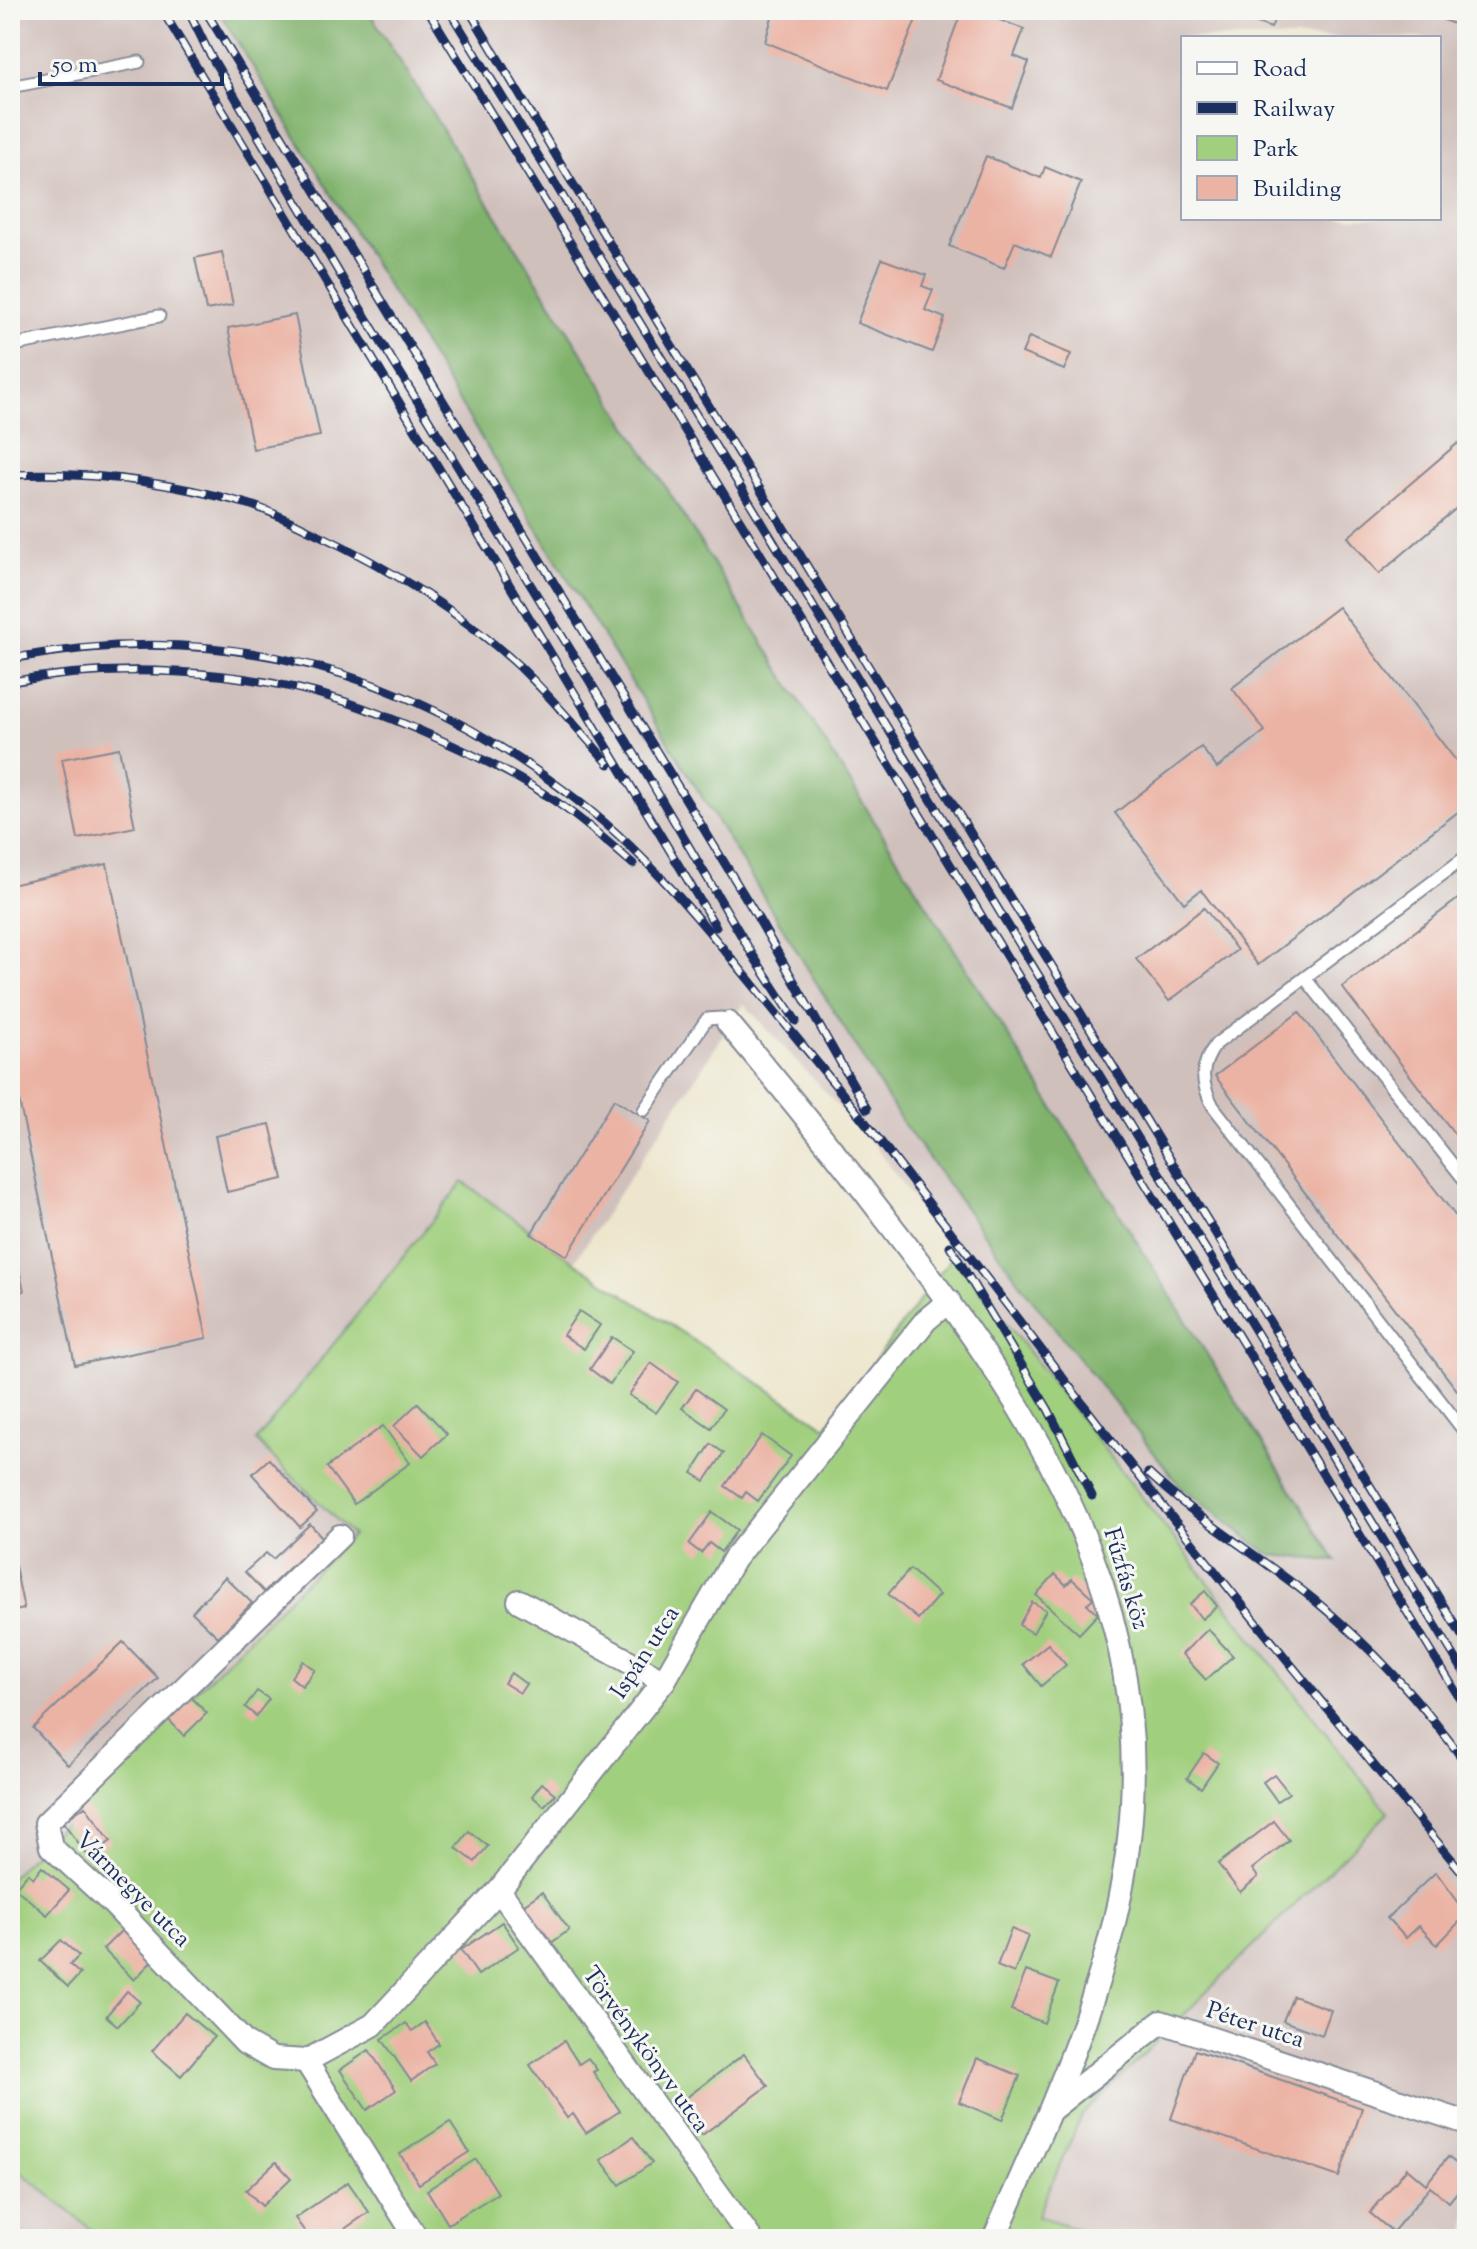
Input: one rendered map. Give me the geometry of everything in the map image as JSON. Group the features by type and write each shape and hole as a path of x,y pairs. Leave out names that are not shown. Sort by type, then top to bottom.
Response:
{"street":[{"name":"Fűzfás köz","path":"728,1023 816,1127 949,1301 1038,1437 1083,1530 1114,1623 1128,1710 1133,1802 1122,1882 1097,1987 1051,2110 994,2239"},
{"name":"Ispán utca","path":"306,2061 373,2025 499,1890 664,1681 734,1559 926,1320 949,1301"},
{"name":"Vármegye utca","path":"306,2061 273,2059 245,2043 113,1904 51,1847 46,1823 340,1536"},
{"path":"519,1601 664,1681"},
{"name":"Törvénykönyv utca","path":"499,1890 751,2239"},
{"name":"Péter utca","path":"1051,2110 1161,2022 1467,2123"},
{"path":"306,2061 417,2239"}],"lane":[{"path":"10,87 139,62"},
{"path":"10,346 159,316"},
{"path":"1467,856 1216,1044 1204,1063 1203,1083 1213,1106 1467,1435"},
{"path":"1305,978 1467,1183"},
{"path":"644,1110 707,1019 721,1018 728,1023"}],"shaded area":[{"path":"10,10 218,10 902,1122 1028,1294 1123,1415 1335,1560 368,10 1467,10 1467,2239 1110,2239 1037,2216 1082,2115 1388,1813 953,1255 875,1146 744,1004 574,1262 463,1182 256,1440 353,1534 10,1878"},
{"path":"10,2163 103,2239 10,2239"}],"green space":[{"path":"218,10 368,10 1336,1561 1270,1555 1181,1487 1028,1294 902,1122"},
{"path":"463,1182 574,1262 826,1427 953,1255 1388,1813 1082,2115 1037,2216 1110,2239 103,2239 10,2163 10,1878 352,1535 256,1441"}],"building":[{"path":"774,10 920,10 887,91 765,42"},
{"path":"962,10 973,10 1024,29 1014,56 1029,62 1012,108 936,80"},
{"path":"1255,10 1278,10 1271,28 1251,21"},
{"path":"1419,10 1467,10 1467,13 1461,27"},
{"path":"986,156 1041,178 1045,167 1081,182 1051,257 1015,242 1004,268 949,246"},
{"path":"222,252 233,305 206,310 195,258"},
{"path":"882,259 926,275 922,286 933,290 925,310 945,318 932,352 857,323"},
{"path":"295,315 320,436 253,449 228,328"},
{"path":"1029,337 1071,354 1064,370 1022,353"},
{"path":"1458,443 1467,454 1467,499 1379,574 1348,537"},
{"path":"1338,607 1467,775 1467,805 1258,965 1201,890 1184,903 1115,813 1201,747 1217,768 1265,731 1232,688"},
{"path":"119,748 135,827 78,839 62,759"},
{"path":"107,864 207,1338 75,1365 10,1058 10,885"},
{"path":"1467,892 1467,1150 1342,987"},
{"path":"1204,908 1237,950 1169,1001 1136,959"},
{"path":"1299,1012 1467,1231 1467,1403 1215,1076"},
{"path":"614,1099 650,1121 567,1256 531,1234"},
{"path":"270,1124 283,1179 227,1192 215,1136"},
{"path":"10,1236 24,1291 10,1295"},
{"path":"579,1311 600,1325 584,1349 563,1335"},
{"path":"612,1337 633,1351 610,1384 590,1369"},
{"path":"651,1363 678,1382 656,1413 629,1395"},
{"path":"696,1389 724,1409 711,1428 682,1408"},
{"path":"418,1403 447,1434 423,1456 394,1426"},
{"path":"383,1426 410,1463 354,1504 327,1467"},
{"path":"762,1435 791,1456 758,1501 746,1492 742,1498 725,1486"},
{"path":"711,1444 724,1453 705,1481 692,1473"},
{"path":"269,1459 317,1512 300,1527 252,1474"},
{"path":"712,1512 737,1530 721,1552 709,1543 701,1553 689,1544"},
{"path":"310,1524 322,1537 264,1592 245,1572 266,1553 273,1559"},
{"path":"15,1566 24,1609 10,1612 10,1567"},
{"path":"910,1569 939,1595 918,1619 888,1594"},
{"path":"1055,1574 1066,1585 1072,1579 1093,1598 1087,1604 1098,1614 1079,1634 1036,1595"},
{"path":"225,1577 252,1603 218,1637 192,1612"},
{"path":"1205,1591 1217,1606 1202,1619 1190,1604"},
{"path":"1032,1602 1046,1610 1033,1633 1019,1625"},
{"path":"1208,1629 1233,1656 1206,1680 1182,1654"},
{"path":"123,1642 158,1678 68,1765 33,1728"},
{"path":"1048,1644 1066,1665 1041,1686 1023,1664"},
{"path":"303,1661 315,1670 302,1686 291,1677"},
{"path":"511,1673 526,1684 520,1693 504,1683"},
{"path":"257,1691 269,1699 256,1716 245,1707"},
{"path":"187,1693 207,1713 184,1736 165,1716"},
{"path":"1204,1753 1218,1763 1201,1788 1187,1778"},
{"path":"1274,1774 1289,1793 1277,1801 1263,1782"},
{"path":"542,1783 555,1794 544,1806 532,1796"},
{"path":"85,1806 111,1841 89,1857 63,1822"},
{"path":"1274,1821 1289,1840 1252,1869 1258,1877 1240,1892 1218,1864"},
{"path":"469,1831 488,1846 475,1862 456,1848"},
{"path":"42,1867 69,1890 47,1915 15,1888 28,1873 33,1878"},
{"path":"1436,1872 1467,1914 1437,1945 1419,1926 1406,1938 1387,1918"},
{"path":"542,1892 569,1930 547,1946 520,1907"},
{"path":"502,1922 519,1947 478,1975 461,1950"},
{"path":"124,1928 154,1959 134,1980 103,1949"},
{"path":"1011,1929 1028,1936 1014,1973 997,1966"},
{"path":"61,1940 79,1956 70,1965 80,1974 68,1987 40,1961"},
{"path":"1026,1971 1059,1983 1044,2023 1011,2010"},
{"path":"127,1991 140,2002 118,2026 106,2016"},
{"path":"1293,1996 1331,2010 1322,2035 1283,2021"},
{"path":"185,2013 214,2037 181,2076 152,2051"},
{"path":"425,2022 439,2044 427,2052 435,2064 411,2081 382,2039 406,2023 412,2031"},
{"path":"564,2041 579,2064 588,2058 597,2070 593,2072 620,2111 586,2133 573,2114 567,2118 530,2065"},
{"path":"369,2050 396,2090 367,2110 340,2070"},
{"path":"1195,2050 1362,2108 1339,2177 1171,2119"},
{"path":"744,2054 768,2086 702,2135 678,2104"},
{"path":"977,2058 1020,2076 1002,2120 959,2102"},
{"path":"450,2122 469,2152 419,2184 400,2154"},
{"path":"633,2137 652,2163 620,2185 601,2160"},
{"path":"1448,2157 1467,2172 1467,2180 1449,2202 1430,2187 1393,2232 1370,2213 1407,2168 1426,2184"},
{"path":"476,2159 498,2193 448,2224 427,2190"},
{"path":"276,2162 291,2178 262,2206 246,2190"},
{"path":"348,2182 369,2212 330,2239 310,2239 295,2218"}],"railway":[{"path":"162,10 716,927"},
{"path":"188,10 208,51 354,298 637,758 752,954 796,1021"},
{"path":"205,10 755,913 867,1109"},
{"path":"428,10 1467,1710"},
{"path":"449,10 1467,1677"},
{"path":"469,10 1467,1644"},
{"path":"10,475 99,477 187,489 253,506 311,531 394,574 471,626 519,666 609,764"},
{"path":"10,659 75,649 140,645 203,647 265,655 326,669 386,689 444,716 519,759 600,819 652,868 694,914 829,1077 1156,1498 1467,1878"},
{"path":"10,682 91,672 176,672 260,681 340,700 424,732 520,779 568,810 633,864"},
{"path":"950,1246 1048,1409 1092,1496"},
{"path":"1148,1473 1188,1507 1313,1599 1356,1636 1433,1720 1467,1765"}]}
